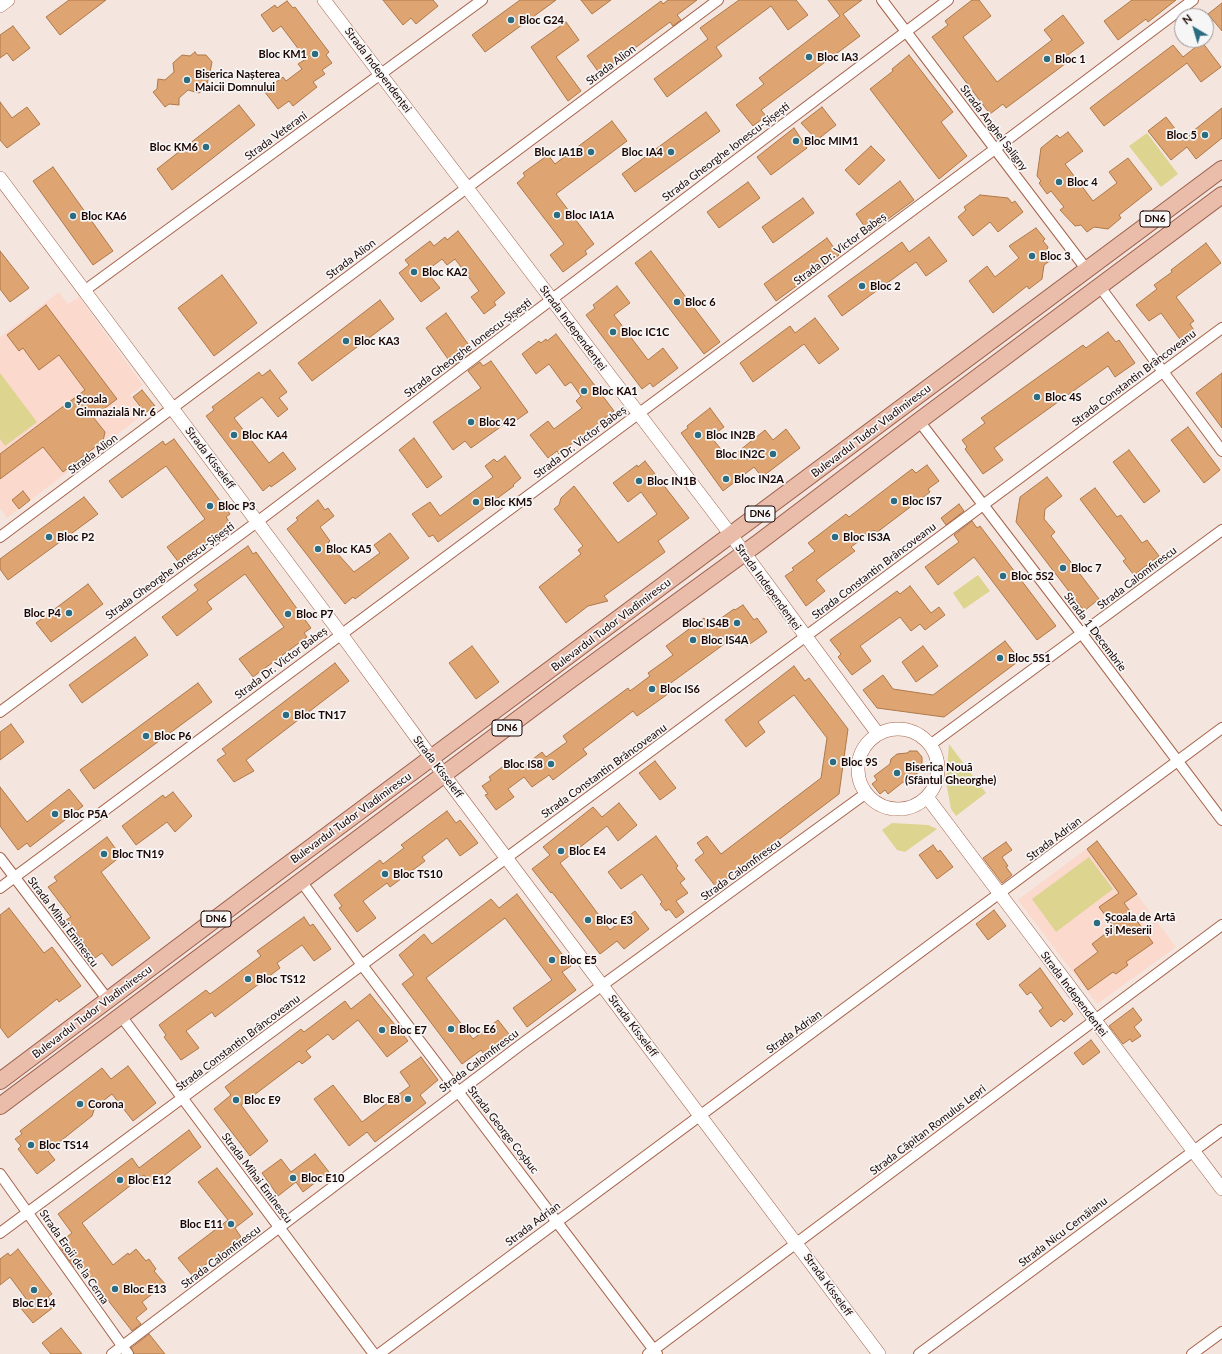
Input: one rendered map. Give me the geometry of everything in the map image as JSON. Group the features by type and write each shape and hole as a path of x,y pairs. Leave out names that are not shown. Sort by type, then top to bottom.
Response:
{"main road":[{"name":"Bulevardul Tudor Vladimirescu","path":"0,1081 1222,169"},
{"name":"Bulevardul Tudor Vladimirescu","path":"0,1106 444,775 744,554 919,421 1222,195"}],"street":[{"path":"0,6 8,0"},
{"name":"Strada Independenței","path":"324,0 731,535 805,638 878,734"},
{"name":"Strada Veterani","path":"84,291 382,75 482,0"},
{"name":"Strada Alion","path":"0,538 718,0"},
{"name":"Strada Anghel Saligny","path":"882,0 1087,270"},
{"name":"Strada Gheorghe Ionescu-Șișești","path":"0,712 257,522 948,0"},
{"name":"Strada Dr. Victor Babeș","path":"0,888 995,149 1193,0"},
{"name":"Strada Kisseleff","path":"0,178 341,634 444,775 879,1354"},
{"path":"1100,287 1222,450"},
{"name":"Strada Constantin Brâncoveanu","path":"0,1233 1222,328"},
{"name":"Strada 1 Decembrie","path":"919,421 1222,820"},
{"name":"Strada Calomfirescu","path":"930,745 1222,530"},
{"name":"Strada Adrian","path":"379,1354 1222,728"},
{"path":"889,730 906,730 922,736 930,745 936,755 938,777 934,788 927,797 916,806 902,810 888,809 876,803 865,794 859,782 857,768 860,755 867,743 878,734 889,730"},
{"name":"Strada Calomfirescu","path":"112,1354 125,1350 459,1092 865,794"},
{"name":"Strada Independenței","path":"927,797 999,895 1222,1189"},
{"name":"Strada Mihai Eminescu","path":"0,858 108,1000"},
{"name":"Strada George Coșbuc","path":"302,881 362,964 558,1220 653,1352"},
{"name":"Strada Căpitan Romulus Lepri","path":"653,1352 796,1242 1222,926"},
{"name":"Strada Mihai Eminescu","path":"121,1016 374,1354"},
{"name":"Strada Nicu Cernăianu","path":"919,1354 1222,1130"},
{"name":"Strada Eroii de la Cerna","path":"0,1174 125,1350"},
{"path":"1192,1354 1222,1332"}],"shaded area":[{"path":"1147,133 1178,174 1161,187 1129,146"},
{"name":"Școala Gimnazială Nr. 6","path":"59,292 68,304 79,297 143,385 130,395 144,414 7,518 0,508 0,337"},
{"path":"0,373 37,422 5,446 0,439"},
{"path":"978,575 990,591 964,609 953,593"},
{"path":"949,744 986,793 956,816 951,809 946,781"},
{"path":"892,823 928,825 937,829 905,852 897,850 882,830"},
{"name":"Școala de Artă și Meserii","path":"1097,841 1176,947 1097,1004 1018,900"},
{"path":"1089,857 1113,889 1056,932 1032,899"}],"building":[{"path":"69,0 106,0 60,35 46,17"},
{"path":"383,0 433,0 438,6 416,24 411,18 403,25"},
{"name":"Bloc G24","path":"520,0 556,0 485,52 472,35"},
{"path":"581,0 611,0 592,14"},
{"path":"668,0 697,0 677,15 681,20 673,26 670,22 600,74 587,56 661,1 663,4"},
{"path":"739,0 796,0 808,15 788,30 771,6 716,47 722,56 667,97 654,79 708,39 700,28"},
{"name":"Bloc IA3","path":"828,0 862,0 843,14 860,36 761,110 766,116 753,126 736,105 764,84 759,78 840,16"},
{"name":"Bloc 1","path":"972,0 979,0 991,16 963,37 997,82 1052,40 1044,30 1063,15 1084,43 1065,57 1069,61 1006,108 1003,104 990,114 932,37 948,25 945,21"},
{"path":"1132,0 1176,0 1148,22 1146,19 1118,40 1104,21"},
{"name":"Bloc KM1","path":"287,1 293,8 295,7 329,52 326,55 332,63 322,70 325,74 313,82 317,87 293,106 289,101 278,109 264,91 283,77 286,81 302,69 298,64 306,59 281,26 273,32 261,15 275,5 277,8"},
{"path":"1222,3 1222,31 1214,21 1214,9"},
{"path":"566,22 579,40 556,57 581,91 568,101 531,47"},
{"path":"13,26 30,48 13,61 7,53 0,58 0,35"},
{"path":"1173,45 1183,57 1194,48 1207,48 1221,67 1201,82 1187,63 1104,126 1090,108"},
{"name":"Biserica Nașterea Maicii Domnului","path":"195,52 197,55 206,55 212,62 210,72 213,75 208,79 207,87 199,93 188,90 179,98 179,105 169,104 165,107 153,92 157,89 158,79 165,80 174,72 173,63 182,55 190,56"},
{"path":"909,55 953,112 941,122 967,156 939,179 870,89 893,71 892,69"},
{"path":"0,102 12,118 27,107 40,124 7,148 0,140"},
{"name":"Bloc KM6","path":"239,105 255,125 172,190 157,169"},
{"path":"822,107 836,125 817,140 801,123"},
{"name":"Bloc 5","path":"1222,108 1222,138 1196,159 1187,147 1171,160 1148,131 1166,117 1183,139"},
{"name":"Bloc IA4","path":"706,112 720,131 635,192 622,174"},
{"name":"Bloc IA1A","path":"612,121 627,141 556,194 594,244 585,251 587,254 563,272 550,255 564,244 517,183 525,176 523,173 548,155 555,164"},
{"path":"794,128 807,148 771,175 757,157"},
{"name":"Bloc 4","path":"1068,132 1083,151 1065,164 1093,201 1117,183 1109,172 1128,158 1152,189 1119,215 1121,218 1108,229 1094,227 1087,232 1081,225 1075,226 1060,210 1064,207 1051,191 1047,194 1039,183 1041,181 1037,176 1041,148 1057,135 1060,138"},
{"path":"871,146 885,160 859,185 845,170"},
{"name":"Bloc KA6","path":"53,167 113,251 93,265 33,181"},
{"path":"900,181 914,200 869,233 856,214"},
{"path":"748,182 760,198 719,228 707,212"},
{"path":"980,195 1008,198 1012,203 1015,201 1023,212 998,232 990,222 973,236 958,217 966,210 964,207"},
{"path":"803,198 814,213 773,243 762,227"},
{"path":"1036,228 1045,239 1043,241 1048,247 1046,253 1051,260 1044,265 1042,279 1029,289 1027,286 993,313 969,281 987,266 995,277 1019,258 1009,246"},
{"name":"Bloc KA2","path":"458,231 505,293 494,302 496,305 484,314 471,297 479,291 455,259 447,265 442,259 426,271 440,288 421,302 399,273 409,265 405,260 430,241 434,246 445,237 447,240"},
{"name":"Bloc 2","path":"929,237 947,261 926,276 916,262 842,316 828,296 902,242 909,252"},
{"path":"827,238 839,255 776,301 764,284"},
{"path":"1206,243 1221,263 1176,297 1194,321 1190,324 1195,332 1182,342 1161,313 1149,321 1136,305 1157,289 1154,285"},
{"path":"0,251 29,288 10,302 0,289"},
{"name":"Bloc 6","path":"651,251 720,342 704,354 635,263"},
{"path":"222,275 257,323 214,356 178,308"},
{"name":"Bloc IC1C","path":"617,286 630,303 614,315 648,360 663,348 678,368 653,387 650,383 642,389 586,315 595,308 593,305"},
{"name":"Bloc KA3","path":"380,300 394,319 312,381 298,363"},
{"path":"46,305 117,399 93,417 105,432 103,441 63,472 43,447 0,479 0,454 85,390 59,355 39,370 23,348 19,351 7,335"},
{"path":"446,313 473,351 453,366 426,328"},
{"path":"815,318 839,349 819,364 804,344 753,382 740,363 790,326 795,333"},
{"name":"Bloc 4S","path":"1108,332 1116,342 1119,340 1135,363 1115,377 1108,366 994,448 1003,460 983,474 965,449 967,447 962,440 985,423 981,418 1083,345 1086,348"},
{"name":"Bloc KA1","path":"556,334 614,411 599,423 601,426 576,445 574,442 559,454 557,451 548,458 530,435 548,421 554,429 582,408 576,401 581,396 571,382 565,386 549,364 536,374 522,354 539,341 541,343 546,339 547,341"},
{"path":"491,361 528,412 508,426 506,423 471,448 465,441 453,450 433,422 481,388 468,371 480,362 483,366"},
{"name":"Bloc KA4","path":"270,370 287,392 279,398 288,409 278,417 262,397 234,418 269,463 283,452 296,469 263,491 206,416 214,410 212,407 259,372 262,376"},
{"path":"1222,373 1222,428 1196,393"},
{"path":"142,390 155,406 145,413 133,397"},
{"path":"710,408 724,427 711,437 729,459 765,430 773,440 786,429 800,448 762,477 754,467 723,491 681,433 688,428 687,426"},
{"path":"1188,427 1220,470 1204,483 1171,440"},
{"path":"414,438 442,477 427,488 399,450"},
{"name":"Bloc P3","path":"174,439 230,514 226,517 232,526 180,564 167,547 205,519 166,466 122,498 109,481 163,441 165,445"},
{"path":"1129,450 1160,491 1144,503 1113,462"},
{"name":"Bloc KM5","path":"505,456 521,478 513,485 514,486 438,542 433,535 429,537 412,514 430,502 440,516 493,477 485,466 494,459 497,462"},
{"path":"645,461 689,518 658,541 665,552 604,596 608,601 588,606 566,623 539,587 581,554 578,550 583,546 554,509 559,505 561,498 574,486 618,543 657,514 641,492 628,502 613,483 637,465 638,467"},
{"path":"927,465 939,481 928,489 930,492 876,533 874,530 851,547 855,551 816,580 825,591 806,606 785,576 794,570 792,568 815,551 808,543 846,514 849,517 912,469 916,473"},
{"name":"Bloc 7","path":"1047,477 1062,496 1045,509 1044,519 1055,532 1051,536 1099,599 1084,611 1016,522 1020,497"},
{"path":"1095,488 1117,517 1121,515 1142,543 1147,540 1159,556 1134,575 1123,561 1126,559 1080,499"},
{"path":"23,491 30,500 19,509 12,500"},
{"name":"Bloc P2","path":"84,497 98,514 8,580 0,569 0,559"},
{"name":"Bloc KA5","path":"318,500 325,510 328,508 334,516 320,527 330,541 328,543 354,572 380,553 374,545 390,533 409,558 355,599 353,597 345,604 287,529 298,520 296,518"},
{"path":"959,504 964,511 946,525 941,518"},
{"name":"Bloc 5S2","path":"972,521 977,528 980,526 1056,626 1037,640 974,557 938,585 925,567 959,542 954,535"},
{"name":"Bloc P7","path":"248,546 253,554 256,552 311,628 304,633 307,637 253,677 239,659 284,627 245,574 207,602 212,609 177,636 162,617 198,590 194,585"},
{"name":"Bloc P4","path":"88,584 103,604 51,642 36,623"},
{"path":"910,586 931,613 939,607 945,615 925,630 920,624 911,631 900,617 860,646 871,661 852,675 838,657 841,654 830,640 897,591 900,594"},
{"path":"743,605 754,620 757,618 767,632 747,646 738,634 668,685 672,691 637,716 633,711 583,749 587,754 553,780 549,775 532,787 524,777 508,789 514,797 496,810 485,795 488,794 482,786 491,780 489,777 513,759 520,769 542,752 546,757 567,742 563,736 628,688 630,691 650,676 648,673 673,655 666,646 704,618 710,626 734,609 735,610"},
{"path":"135,637 148,655 82,703 69,685"},
{"name":"Bloc 5S1","path":"1005,641 1020,660 944,717 877,708 863,690 883,675 893,689 933,695"},
{"path":"472,646 499,682 476,699 449,663"},
{"path":"923,646 938,666 916,682 902,662"},
{"name":"Bloc TN17","path":"335,663 349,681 246,760 254,771 234,782 217,760 226,754 222,749"},
{"name":"Bloc 9S","path":"794,666 805,681 809,678 848,729 839,794 716,887 695,860 704,853 697,843 707,836 721,854 821,778 827,738 794,695 758,722 765,732 746,747 725,720"},
{"name":"Bloc P6","path":"198,683 212,702 94,789 80,770"},
{"path":"11,724 24,742 0,760 0,732"},
{"name":"Biserica Nouă (Sfântul Gheorghe)","path":"910,751 917,751 922,757 922,764 919,766 916,777 910,782 903,782 888,794 885,790 880,794 872,784 877,780 874,776 890,764 891,759 897,754 907,753"},
{"path":"655,761 676,788 660,800 639,773"},
{"name":"Bloc P5A","path":"0,787 27,822 69,789 83,806 30,847 27,843 18,850 0,826"},
{"path":"173,792 192,816 175,832 167,822 136,845 122,826 163,795 165,798"},
{"path":"619,803 637,825 618,841 607,826 560,863 610,930 635,911 649,929 624,949 617,941 600,954 552,892 551,893 532,869 550,855 543,847 593,807 602,817"},
{"name":"Bloc TS10","path":"447,811 456,823 460,820 478,843 460,856 447,838 422,857 425,861 390,887 387,883 363,901 376,918 357,932 339,908 342,906 334,895 380,860 383,864 404,848 401,845"},
{"path":"656,836 678,866 676,868 685,879 680,883 688,893 676,901 684,912 676,918 669,909 666,911 660,904 662,902 642,874 621,889 608,872"},
{"path":"107,837 121,856 101,872 150,938 112,966 102,953 95,958 66,920 71,917 48,887 57,881 54,877"},
{"path":"1097,841 1137,894 1124,903 1153,943 1126,962 1128,965 1116,974 1113,972 1088,990 1074,970 1098,952 1092,944 1114,927 1099,907 1119,893 1087,849"},
{"path":"1006,842 1012,850 1002,857 1008,866 1006,867 1012,875 1002,883 983,858"},
{"path":"933,845 938,852 940,850 953,867 937,879 919,855"},
{"path":"517,894 571,966 562,972 576,990 527,1027 513,1008 552,980 505,918 426,978 473,1039 498,1020 512,1038 487,1058 481,1050 462,1064 402,984 414,975 399,955 424,934 432,944 491,899 499,908"},
{"path":"9,908 44,953 52,947 81,986 59,1002 57,999 8,1038 0,1027 0,915"},
{"path":"994,910 1006,926 988,940 976,924"},
{"name":"Bloc TS12","path":"304,917 310,926 313,924 331,949 314,961 302,945 277,963 280,968 215,1017 212,1012 186,1031 199,1048 181,1060 164,1037 166,1035 159,1025 206,990 210,994 261,956 257,951"},
{"path":"1040,968 1073,1014 1064,1022 1061,1019 1051,1027 1039,1011 1043,1008 1031,992 1027,995 1019,985"},
{"path":"370,994 408,1041 387,1057 358,1020 333,1040 328,1034 306,1051 311,1057 302,1064 299,1061 241,1105 268,1141 250,1156 214,1109 231,1095 225,1087 301,1029 304,1032 345,1001 351,1009"},
{"path":"1133,1008 1142,1020 1134,1027 1141,1036 1132,1042 1130,1039 1123,1044 1109,1026"},
{"path":"1091,1040 1100,1052 1083,1065 1074,1053"},
{"name":"Bloc E8","path":"421,1057 438,1080 420,1095 426,1103 375,1142 367,1132 349,1146 314,1099 333,1085 362,1122 410,1086 400,1072"},
{"path":"128,1066 156,1103 133,1121 112,1094 95,1107 92,1116 48,1151 55,1160 37,1174 18,1149 21,1146 15,1139 22,1134 20,1131 102,1068 111,1079"},
{"path":"189,1130 201,1147 152,1185 144,1175 82,1223 113,1265 128,1253 129,1255 136,1249 146,1261 149,1259 156,1269 154,1271 165,1284 142,1302 147,1309 136,1318 141,1324 132,1331 79,1263 74,1267 60,1247 66,1242 64,1239 72,1233 58,1214 132,1158 139,1168"},
{"name":"Bloc E10","path":"315,1154 329,1172 303,1192 296,1182 278,1196 262,1173 281,1159 291,1172"},
{"name":"Bloc E11","path":"217,1168 253,1214 235,1228 241,1237 192,1275 178,1258 228,1220 198,1182"},
{"name":"Bloc E14","path":"18,1249 52,1294 48,1297 55,1306 33,1323 19,1306 27,1300 10,1277 0,1285 0,1259 8,1253 10,1256"},
{"path":"61,1328 82,1354 51,1354 42,1343"},
{"path":"149,1334 165,1354 134,1354 131,1348"}],"place":[{"name":"Bloc G24","path":"511,20"},
{"name":"Bloc KM1","path":"315,54"},
{"name":"Bloc IA3","path":"809,57"},
{"name":"Bloc 1","path":"1047,59"},
{"name":"Biserica Nașterea Maicii Domnului","path":"187,80"},
{"name":"Bloc 5","path":"1205,135"},
{"name":"Bloc MIM1","path":"796,141"},
{"name":"Bloc KM6","path":"206,147"},
{"name":"Bloc IA1B","path":"591,152"},
{"name":"Bloc IA4","path":"671,152"},
{"name":"Bloc 4","path":"1059,182"},
{"name":"Bloc IA1A","path":"557,215"},
{"name":"Bloc KA6","path":"73,216"},
{"name":"Bloc 3","path":"1032,256"},
{"name":"Bloc KA2","path":"414,272"},
{"name":"Bloc 2","path":"862,286"},
{"name":"Bloc 6","path":"677,302"},
{"name":"Bloc IC1C","path":"613,332"},
{"name":"Bloc KA3","path":"346,341"},
{"name":"Bloc KA1","path":"584,391"},
{"name":"Bloc 4S","path":"1037,397"},
{"name":"Școala Gimnazială Nr. 6","path":"68,405"},
{"name":"Bloc 42","path":"471,422"},
{"name":"Bloc KA4","path":"234,435"},
{"name":"Bloc IN2B","path":"698,435"},
{"name":"Bloc IN2C","path":"773,454"},
{"name":"Bloc IN2A","path":"726,479"},
{"name":"Bloc IN1B","path":"639,481"},
{"name":"Bloc IS7","path":"894,501"},
{"name":"Bloc KM5","path":"476,502"},
{"name":"Bloc P3","path":"210,506"},
{"name":"Bloc P2","path":"49,537"},
{"name":"Bloc IS3A","path":"835,537"},
{"name":"Bloc KA5","path":"318,549"},
{"name":"Bloc 7","path":"1063,568"},
{"name":"Bloc 5S2","path":"1003,576"},
{"name":"Bloc P4","path":"69,613"},
{"name":"Bloc P7","path":"288,614"},
{"name":"Bloc IS4B","path":"737,623"},
{"name":"Bloc IS4A","path":"693,640"},
{"name":"Bloc 5S1","path":"1000,658"},
{"name":"Bloc IS6","path":"652,689"},
{"name":"Bloc TN17","path":"286,715"},
{"name":"Bloc P6","path":"146,736"},
{"name":"Bloc 9S","path":"833,762"},
{"name":"Bloc IS8","path":"551,764"},
{"name":"Biserica Nouă (Sfântul Gheorghe)","path":"897,773"},
{"name":"Bloc P5A","path":"55,814"},
{"name":"Bloc E4","path":"561,851"},
{"name":"Bloc TN19","path":"104,854"},
{"name":"Bloc TS10","path":"385,874"},
{"name":"Bloc E3","path":"588,920"},
{"name":"Școala de Artă și Meserii","path":"1097,923"},
{"name":"Bloc E5","path":"552,960"},
{"name":"Bloc TS12","path":"248,979"},
{"name":"Bloc E6","path":"451,1029"},
{"name":"Bloc E7","path":"382,1030"},
{"name":"Bloc E8","path":"408,1099"},
{"name":"Bloc E9","path":"236,1100"},
{"name":"Corona","path":"80,1104"},
{"name":"Bloc TS14","path":"31,1145"},
{"name":"Bloc E10","path":"293,1178"},
{"name":"Bloc E12","path":"120,1180"},
{"name":"Bloc E11","path":"231,1224"},
{"name":"Bloc E13","path":"115,1289"},
{"name":"Bloc E14","path":"34,1290"}]}
